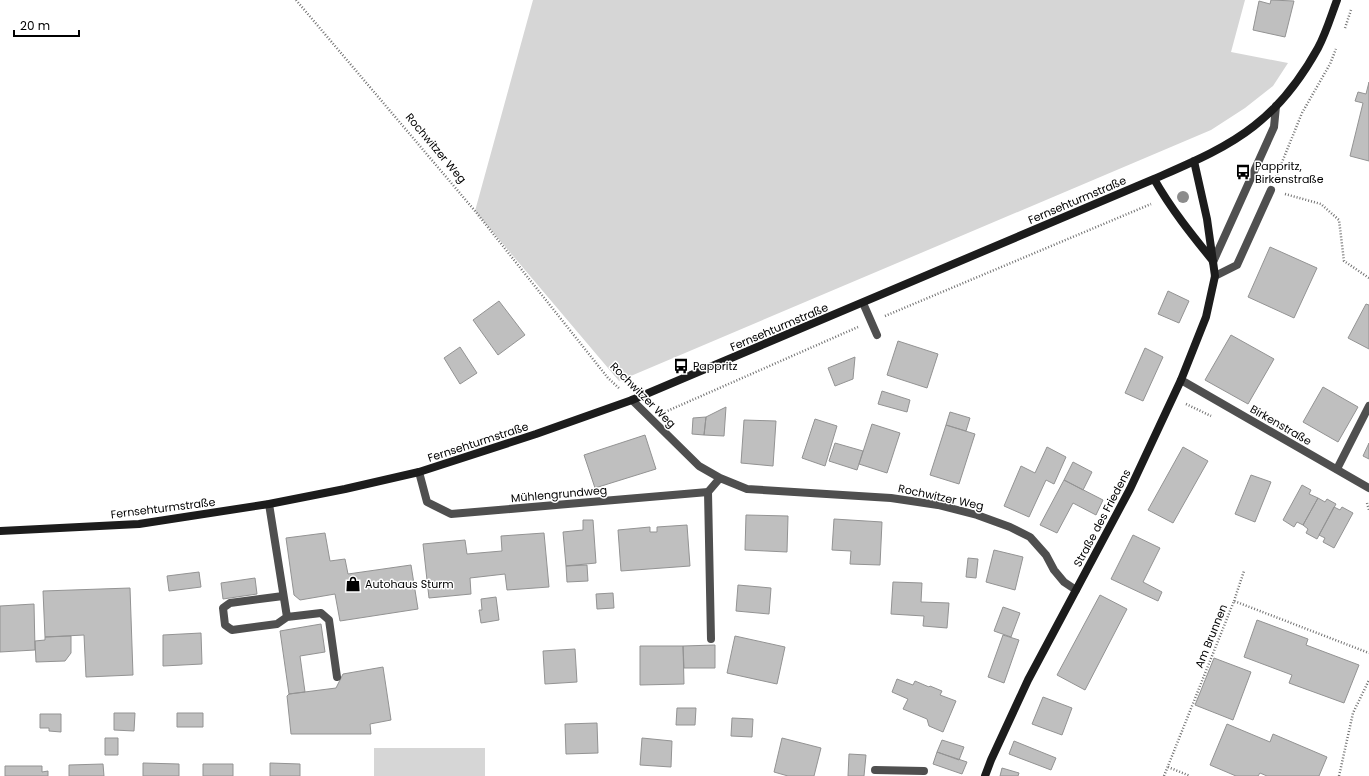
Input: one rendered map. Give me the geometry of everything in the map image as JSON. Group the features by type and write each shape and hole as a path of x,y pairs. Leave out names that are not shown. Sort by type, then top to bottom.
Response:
{"street":[{"name":"Fernsehturmstraße","path":"0,531 139,524 269,504 345,489 419,472 536,434 632,400 1154,179 1194,161 1230,142 1248,130 1276,106 1294,85 1318,48 1337,0"},
{"path":"1154,179 1165,198 1214,262 1274,127 1276,106"},
{"name":"Straße des Friedens","path":"985,776 1028,680 1130,489 1181,380 1206,317 1215,276 1214,262 1207,219 1194,161"},
{"path":"1215,276 1237,265 1271,190"},
{"path":"863,303 877,335"},
{"name":"Birkenstraße","path":"1181,380 1369,488"},
{"name":"Rochwitzer Weg","path":"632,400 699,466 720,478 748,488 891,498 938,505 977,515 1010,527 1030,538 1046,555 1054,570 1064,582 1076,590"},
{"path":"1336,469 1369,406"},
{"name":"Mühlengrundweg","path":"419,472 427,502 451,514 708,492"},
{"path":"711,639 708,492 720,478"},
{"path":"269,504 287,617"},
{"path":"283,596 230,603 223,608 225,625 232,630 277,624 287,617 321,613 328,620 337,677"},
{"path":"875,770 924,771"}],"path":[{"name":"Rochwitzer Weg","path":"296,0 470,204 608,378 632,400"},
{"path":"1344,30 1350,16 1352,5"},
{"path":"1339,43 1330,64 1302,113 1271,190 1321,204 1339,220 1344,261 1369,278"},
{"path":"650,418 871,322 1165,198"},
{"path":"1234,601 1244,571"},
{"name":"Am Brunnen","path":"1164,776 1234,601 1369,653"},
{"path":"1339,776 1354,713 1369,680"},
{"path":"1168,766 1190,776"}],"shaded area":[{"path":"533,0 1245,0 1231,52 1288,63 1273,86 1245,108 1211,130 619,381 475,211"},
{"path":"374,748 485,748 485,776 374,776"}],"building":[{"path":"1271,0 1294,1 1285,37 1253,30 1259,1 1270,4"},
{"path":"1369,82 1369,161 1350,156 1363,103 1355,101 1358,92 1366,94"},
{"path":"1270,247 1317,268 1294,318 1248,297"},
{"path":"1168,291 1189,301 1179,323 1158,314"},
{"path":"499,301 525,335 498,355 473,320"},
{"path":"1366,304 1369,305 1369,349 1348,338"},
{"path":"1231,335 1274,359 1248,404 1205,380"},
{"path":"898,341 938,354 927,388 887,375"},
{"path":"460,347 477,373 460,384 444,358"},
{"path":"1145,348 1163,357 1143,401 1125,393"},
{"path":"855,357 853,379 835,386 828,368"},
{"path":"1323,387 1358,407 1338,442 1303,422"},
{"path":"882,391 910,400 907,412 878,404"},
{"path":"726,407 724,436 704,435 706,417"},
{"path":"950,412 970,418 966,431 946,425"},
{"path":"706,417 704,435 692,434 693,418"},
{"path":"815,419 837,426 825,466 802,458"},
{"path":"744,420 776,421 773,466 741,463"},
{"path":"872,424 900,433 887,473 859,464"},
{"path":"946,425 975,434 959,484 930,475"},
{"path":"645,435 656,469 595,488 584,455"},
{"path":"835,443 863,451 857,470 829,461"},
{"path":"1369,443 1369,459 1363,456"},
{"path":"1047,447 1066,457 1054,484 1046,480 1029,517 1004,506 1021,466 1035,473"},
{"path":"1183,447 1208,461 1173,523 1148,510"},
{"path":"1073,462 1092,472 1083,490 1064,480"},
{"path":"1251,475 1271,482 1255,522 1235,514"},
{"path":"1064,480 1103,500 1096,515 1073,503 1057,533 1040,525"},
{"path":"1302,485 1311,490 1309,494 1318,498 1303,525 1297,522 1294,527 1283,520"},
{"path":"1318,498 1325,502 1327,499 1336,504 1317,539 1306,533 1308,529 1303,525"},
{"path":"1334,507 1340,510 1342,507 1353,513 1334,548 1323,542 1325,538 1319,535"},
{"path":"746,515 788,516 787,552 745,550"},
{"path":"834,519 882,522 880,565 850,564 851,551 832,550"},
{"path":"583,520 593,520 596,563 566,566 563,532 583,530"},
{"path":"687,525 690,566 621,571 618,530 650,527 650,532 657,532 657,527"},
{"name":"Autohaus Sturm","path":"325,533 330,561 345,559 348,574 411,565 418,609 340,621 335,594 300,600 294,595 286,538"},
{"path":"544,533 549,587 507,590 505,574 470,578 471,594 429,598 423,544 465,540 467,554 502,551 501,536"},
{"path":"1133,535 1160,548 1143,582 1162,592 1158,601 1111,579"},
{"path":"994,550 1023,557 1015,590 986,582"},
{"path":"968,558 978,559 976,578 966,577"},
{"path":"587,565 588,581 567,582 566,566"},
{"path":"199,572 201,587 169,591 167,576"},
{"path":"255,578 257,594 223,599 221,583"},
{"path":"893,582 922,583 921,602 949,603 947,628 923,626 924,616 891,614"},
{"path":"738,585 771,588 769,614 736,611"},
{"path":"130,588 133,675 86,677 84,635 45,637 43,591"},
{"path":"613,593 614,608 597,609 596,594"},
{"path":"1100,595 1127,609 1085,690 1057,675"},
{"path":"496,597 499,620 481,623 479,610 482,610 481,599"},
{"path":"34,604 35,650 0,652 0,606"},
{"path":"1003,607 1020,613 1011,637 994,631"},
{"path":"1257,620 1308,639 1306,645 1359,665 1344,703 1289,683 1292,675 1244,657"},
{"path":"321,624 325,652 300,656 305,692 289,694 280,631"},
{"path":"201,633 202,664 163,666 163,635"},
{"path":"1003,635 1019,640 1004,683 988,677"},
{"path":"71,636 71,653 65,661 36,662 35,641 45,640 45,637"},
{"path":"735,636 785,647 777,684 727,673"},
{"path":"715,645 715,668 684,668 683,646"},
{"path":"640,646 683,646 684,684 640,685"},
{"path":"575,649 577,682 545,684 543,651"},
{"path":"1214,658 1251,672 1233,720 1195,705"},
{"path":"383,667 391,720 370,724 371,734 291,734 287,696 289,694 336,688 343,674"},
{"path":"897,679 913,685 915,681 929,687 930,686 942,691 940,695 956,701 943,732 929,726 927,719 903,709 908,699 892,692"},
{"path":"1043,697 1072,708 1062,735 1032,724"},
{"path":"677,708 696,708 695,725 676,725"},
{"path":"114,713 135,713 134,731 114,730"},
{"path":"177,713 203,713 203,727 177,727"},
{"path":"40,714 61,714 61,732 49,731 49,728 40,728"},
{"path":"732,718 753,719 752,737 731,736"},
{"path":"597,723 598,753 566,754 565,724"},
{"path":"1227,724 1270,742 1273,734 1327,757 1319,776 1267,776 1260,773 1258,776 1236,776 1210,765"},
{"path":"105,738 118,738 118,755 105,755"},
{"path":"642,738 672,741 671,767 640,765"},
{"path":"782,738 821,748 814,776 788,776 774,772"},
{"path":"942,740 964,747 959,760 937,752"},
{"path":"1014,741 1056,758 1051,770 1009,754"},
{"path":"937,752 967,762 962,774 933,764"},
{"path":"849,754 866,755 864,776 848,776"},
{"path":"143,763 179,764 179,776 143,776"},
{"path":"270,763 300,764 300,776 270,776"},
{"path":"103,764 104,776 69,776 69,765"},
{"path":"203,764 233,764 233,776 203,776"},
{"path":"5,766 42,766 42,772 48,771 48,776 5,776"},
{"path":"1002,768 1019,773 1018,776 1000,776"}],"place":[{"name":"Pappritz, Birkenstraße","path":"1243,172"},
{"name":"Pappritz","path":"681,366"},
{"name":"Autohaus Sturm","path":"353,584"}]}
